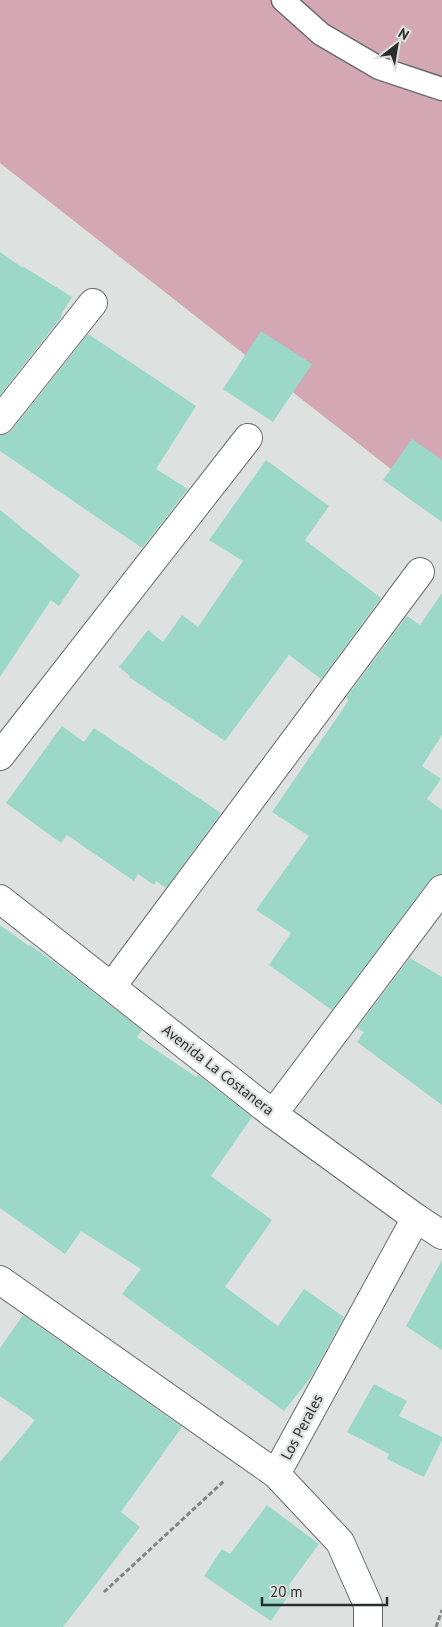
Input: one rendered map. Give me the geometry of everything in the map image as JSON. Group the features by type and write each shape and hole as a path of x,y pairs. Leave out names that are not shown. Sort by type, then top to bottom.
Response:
{"street":[{"path":"0,420 93,303"},
{"path":"0,756 248,438"},
{"path":"112,986 420,572"},
{"path":"273,1114 442,889"},
{"name":"Avenida La Costanera","path":"0,899 273,1114 442,1235"},
{"name":"Los Perales","path":"368,1627 368,1605 340,1542 276,1474 416,1218"},
{"path":"0,1280 276,1474"}],"lane":[{"path":"283,0 322,34 380,68 442,89"}],"path":[{"path":"104,1592 225,1480"},
{"path":"436,1627 442,1610"}],"shaded area":[{"path":"0,0 442,0 442,509 0,163"}],"building":[{"path":"0,252 72,297 62,316 0,395"},
{"path":"261,331 312,364 273,422 223,389"},
{"path":"88,334 196,406 156,469 188,489 142,548 0,451 0,435 12,430"},
{"path":"412,439 442,460 442,522 383,480"},
{"path":"266,460 329,506 305,540 381,598 321,679 289,655 225,741 129,677 119,667 148,630 163,642 182,615 198,627 243,561 209,540"},
{"path":"0,510 80,575 59,606 51,600 0,677"},
{"path":"442,593 442,735 422,766 441,779 427,799 442,810 442,874 435,875 430,880 332,1010 269,965 291,933 256,910 309,836 272,812 349,700 346,698 407,616 420,625"},
{"path":"62,726 84,742 94,728 221,813 166,888 156,881 154,885 138,874 134,881 67,835 61,843 6,803"},
{"path":"0,925 58,965 142,1030 137,1037 196,1077 198,1075 252,1117 211,1176 272,1220 225,1287 278,1326 304,1289 344,1317 311,1377 284,1411 122,1294 141,1269 81,1231 65,1254 0,1208"},
{"path":"410,958 442,977 442,1105 357,1042 364,1032 357,1028"},
{"path":"442,1260 442,1350 406,1326"},
{"path":"23,1315 182,1427 121,1512 140,1527 63,1627 0,1627 0,1462 35,1420 0,1396 0,1348"},
{"path":"374,1384 407,1401 399,1416 442,1437 424,1477 387,1459 389,1454 347,1432"},
{"path":"267,1505 319,1544 288,1586 293,1589 271,1621 204,1576 222,1549 230,1554"}]}
